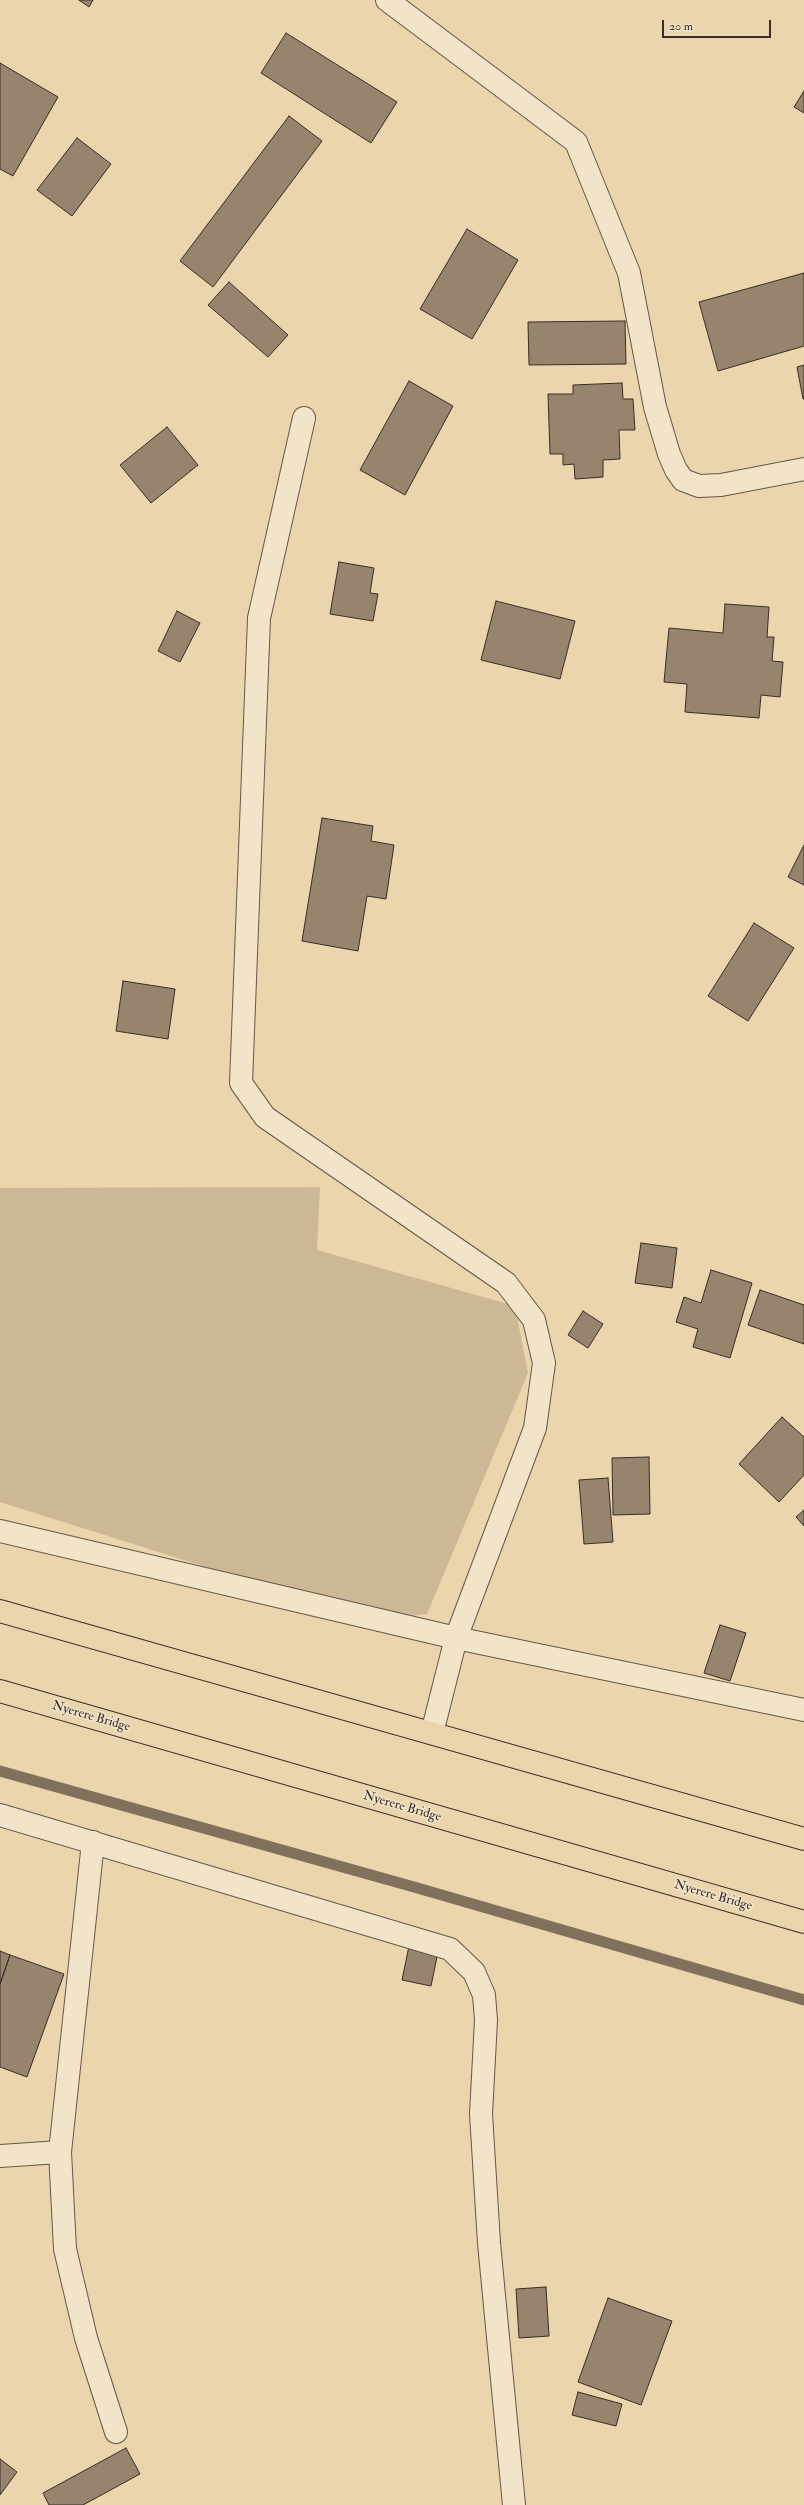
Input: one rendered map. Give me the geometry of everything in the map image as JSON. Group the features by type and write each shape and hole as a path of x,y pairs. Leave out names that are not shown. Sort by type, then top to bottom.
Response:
{"main road":[{"path":"0,1611 804,1839"},
{"name":"Nyerere Bridge","path":"0,1691 804,1922"}],"street":[{"path":"387,0 576,142 629,273 655,407 669,454 676,470 683,480 699,486 721,485 804,469"},
{"path":"304,418 259,618 241,1083 265,1117 506,1282 534,1320 544,1362 536,1428 456,1638 432,1733"},
{"path":"0,1531 456,1638 804,1710"},
{"path":"0,1815 450,1949 474,1972 484,1995 486,2020 481,2122 489,2244 514,2505"},
{"path":"93,1842 60,2152 65,2249 86,2338 116,2432"},
{"path":"0,2156 60,2152"}],"shaded area":[{"path":"320,1187 317,1250 515,1306 528,1373 427,1614 374,1620 0,1502 0,1188"}],"building":[{"path":"79,0 93,0 89,7"},
{"path":"286,33 397,102 371,143 261,73"},
{"path":"0,63 58,97 13,176 0,169"},
{"path":"804,91 804,113 794,107"},
{"path":"289,116 322,141 213,287 180,261"},
{"path":"77,138 111,164 72,216 37,190"},
{"path":"467,229 518,260 472,339 420,309"},
{"path":"804,273 804,346 718,371 699,302"},
{"path":"229,282 288,335 268,357 208,305"},
{"path":"625,321 626,364 529,365 528,322"},
{"path":"804,365 804,399 803,399 797,367"},
{"path":"409,381 453,406 405,495 360,470"},
{"path":"622,383 623,399 633,399 635,430 619,430 620,459 603,460 603,477 575,479 574,464 563,465 563,454 550,454 548,394 573,394 573,385"},
{"path":"167,427 198,465 151,503 120,465"},
{"path":"339,562 374,568 370,593 378,594 373,621 330,614"},
{"path":"496,601 575,621 560,679 481,660"},
{"path":"725,604 769,607 767,637 774,637 772,661 783,662 780,697 761,695 759,718 685,712 687,684 664,682 669,628 723,633"},
{"path":"177,611 200,623 180,662 158,651"},
{"path":"322,818 373,826 371,841 394,845 386,899 367,896 358,951 302,941"},
{"path":"804,845 804,885 788,877"},
{"path":"754,923 794,948 748,1021 708,996"},
{"path":"123,981 175,989 168,1039 116,1031"},
{"path":"641,1243 677,1248 672,1288 635,1283"},
{"path":"711,1270 752,1283 730,1358 693,1347 698,1329 676,1322 684,1297 701,1303"},
{"path":"760,1290 804,1305 804,1344 748,1325"},
{"path":"583,1311 603,1324 588,1348 568,1335"},
{"path":"782,1417 804,1437 804,1475 779,1502 739,1464"},
{"path":"649,1457 650,1514 613,1515 612,1458"},
{"path":"608,1478 613,1542 584,1544 579,1480"},
{"path":"804,1510 804,1526 796,1517"},
{"path":"720,1625 746,1633 730,1681 704,1673"},
{"path":"409,1946 438,1952 431,1986 402,1980"},
{"path":"0,1951 10,1955 0,1984"},
{"path":"10,1955 64,1974 27,2077 0,2067 0,1984"},
{"path":"546,2287 549,2336 519,2338 516,2289"},
{"path":"608,2298 672,2321 641,2405 578,2382"},
{"path":"578,2392 622,2404 616,2426 572,2415"},
{"path":"126,2448 140,2474 83,2505 49,2505 43,2493"},
{"path":"0,2459 17,2472 0,2495"}],"waterway":[{"path":"0,1771 414,1887 804,2000"}]}
